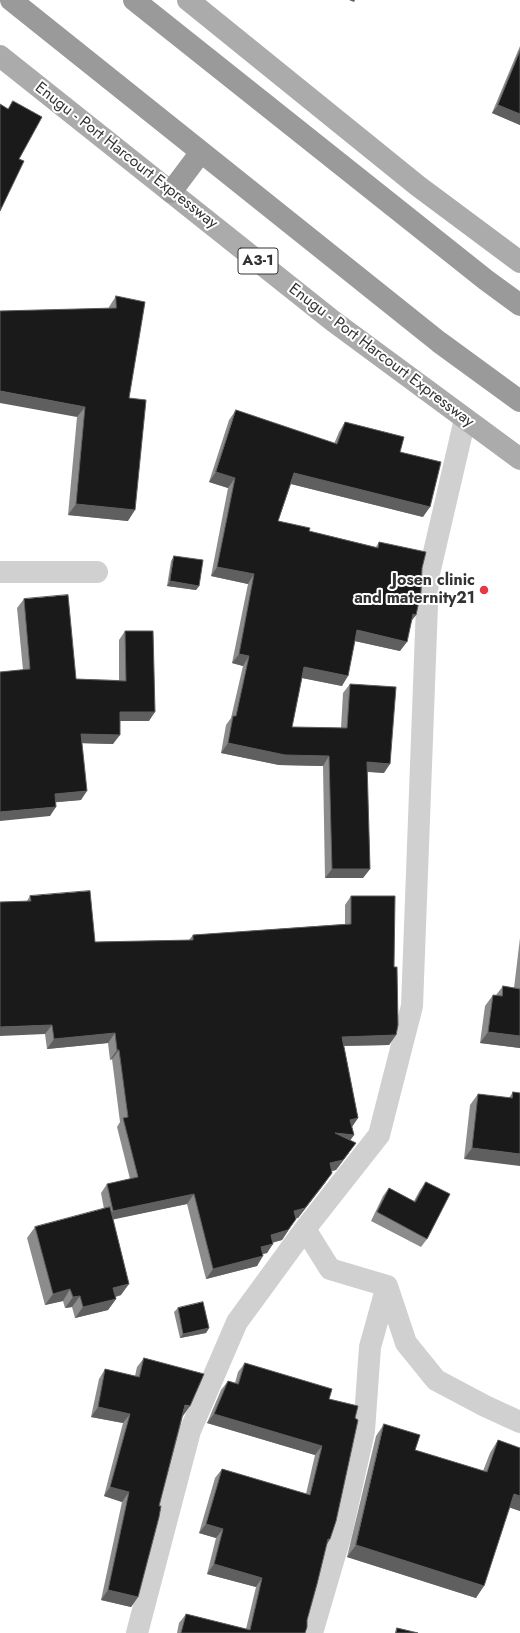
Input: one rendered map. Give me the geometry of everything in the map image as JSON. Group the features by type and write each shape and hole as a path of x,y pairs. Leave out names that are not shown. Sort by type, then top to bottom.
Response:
{"highway":[{"path":"11,0 439,342 520,401"},
{"path":"134,0 486,280 520,305"},
{"path":"171,192 201,152"}],"main road":[{"path":"188,0 418,186 520,262"},
{"name":"Enugu - Port Harcourt Expressway","path":"0,56 333,321 520,459"}],"street":[{"path":"138,1633 190,1431 237,1322 305,1229 379,1135 412,1006 428,578 465,419"},
{"path":"0,572 97,572"},
{"path":"305,1229 330,1269 387,1286"},
{"path":"387,1286 406,1343 436,1380 485,1406 520,1422"},
{"path":"312,1633 341,1534 364,1431 370,1347 387,1286"}],"building":[{"path":"520,51 520,114 498,105"},
{"path":"13,101 42,117 19,159 24,161 0,211 0,104 8,109"},
{"path":"116,296 145,302 129,398 146,400 135,510 76,504 85,407 0,391 0,311 116,308"},
{"path":"236,410 337,444 345,422 404,437 400,452 441,462 430,507 294,473 278,521 310,528 309,531 378,548 379,542 426,552 422,568 421,592 416,615 413,614 407,642 357,630 348,676 304,667 292,727 347,728 350,684 396,687 390,764 367,762 370,869 332,869 329,756 285,755 228,743 233,716 236,716 249,656 239,654 254,574 217,567 235,478 216,472"},
{"path":"174,556 203,560 199,586 170,581"},
{"path":"68,595 76,679 126,681 125,631 153,631 155,712 120,712 120,735 81,734 87,791 55,794 56,807 0,812 0,672 30,669 24,599"},
{"path":"90,891 95,942 193,940 193,935 351,924 351,896 395,896 394,967 397,967 398,1025 396,1035 342,1037 358,1118 350,1120 354,1135 335,1133 356,1143 343,1160 330,1163 332,1173 305,1208 294,1211 296,1219 288,1230 271,1235 273,1244 261,1247 263,1256 213,1269 194,1194 113,1211 107,1184 138,1177 123,1118 128,1117 119,1050 117,1050 115,1033 54,1039 52,1025 0,1027 0,902 31,901 30,896"},
{"path":"503,986 520,989 520,1036 488,1032 493,995 502,996"},
{"path":"513,1092 520,1093 520,1154 472,1148 478,1094 512,1098"},
{"path":"426,1182 450,1194 427,1239 377,1212 389,1188 415,1202"},
{"path":"110,1207 129,1284 113,1288 116,1299 83,1307 80,1296 73,1297 70,1289 53,1294 35,1227"},
{"path":"203,1302 209,1328 183,1334 178,1308"},
{"path":"144,1358 204,1374 190,1406 185,1405 159,1506 161,1506 159,1517 138,1597 108,1590 129,1492 110,1487 130,1414 98,1407 105,1369 139,1377"},
{"path":"245,1363 332,1389 329,1399 358,1406 355,1418 358,1420 336,1521 330,1539 328,1539 305,1633 181,1633 186,1614 250,1630 262,1578 214,1564 223,1529 206,1524 222,1469 310,1495 322,1446 214,1414 228,1381 238,1384"},
{"path":"384,1424 420,1435 415,1450 487,1472 498,1440 520,1448 520,1496 514,1494 484,1586 356,1545"},
{"path":"397,1628 418,1633 396,1633"}],"place":[{"name":"Josen clinic and maternity21","path":"484,590"}]}
